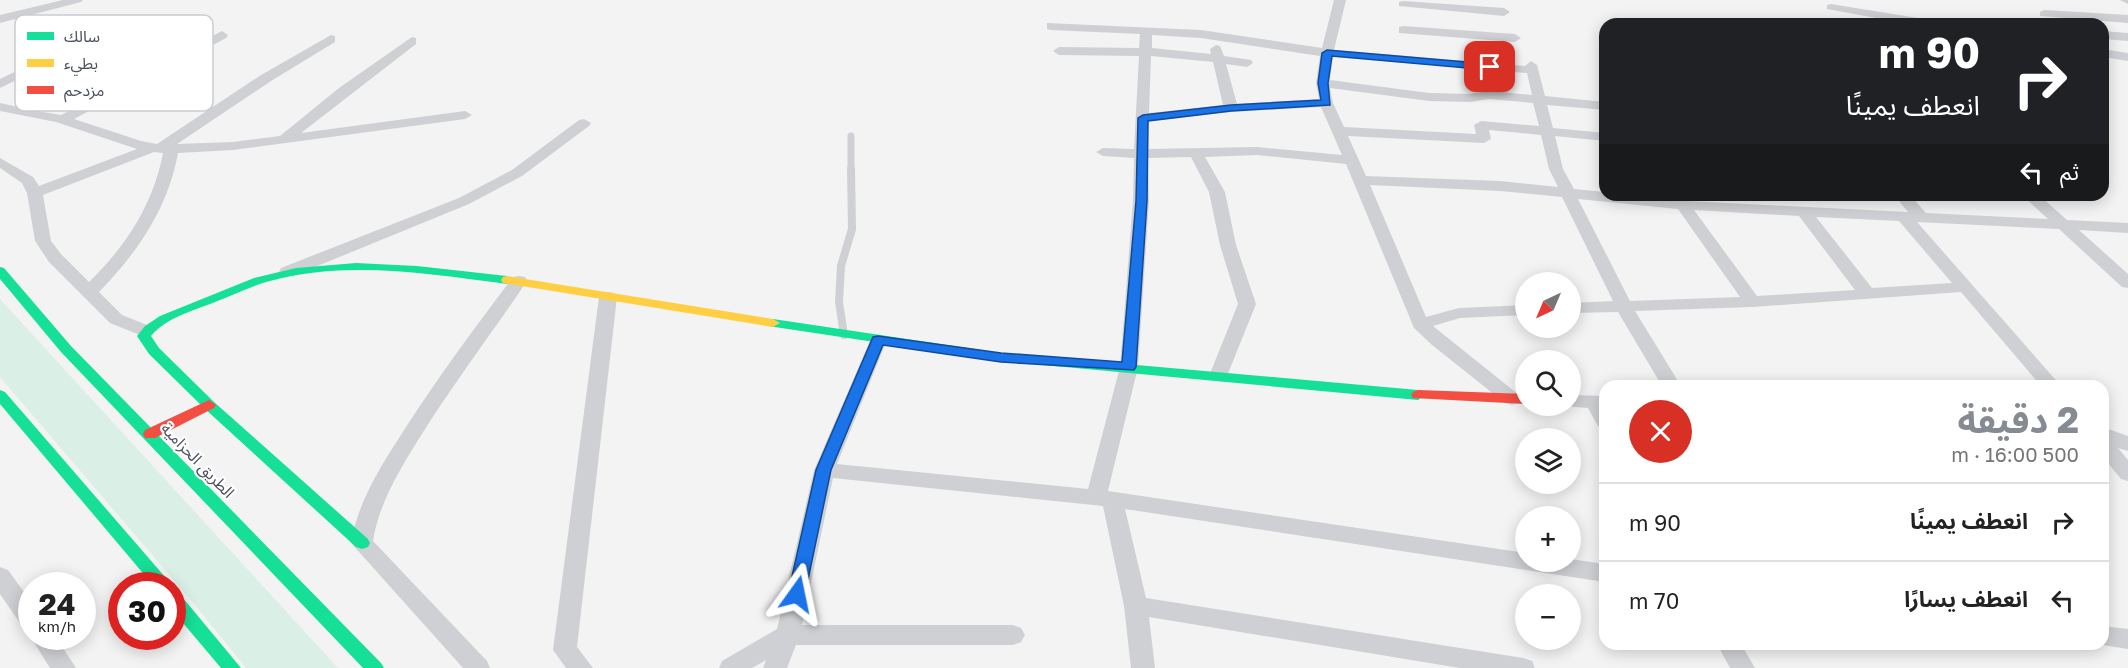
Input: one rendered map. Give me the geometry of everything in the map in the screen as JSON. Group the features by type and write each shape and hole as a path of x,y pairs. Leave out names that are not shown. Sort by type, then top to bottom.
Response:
{"main road":[{"path":"362,543 209,405 154,351 144,336 146,331 161,320 245,284 282,274 315,269 375,266 424,269 519,281 844,335 1001,357 1418,395 1515,399"},
{"name":"الطريق الحزامية","path":"0,271 66,349 375,668"},
{"path":"0,395 151,572"},
{"path":"150,434 209,405"},
{"path":"186,614 232,668"}],"street":[{"path":"16,15 77,0"},
{"path":"1340,0 1327,53 1323,83 1326,102 1361,180 1420,324 1438,341 1515,396"},
{"path":"1404,45 1403,2 1504,12"},
{"path":"1831,8 1893,18"},
{"path":"2044,14 2128,19"},
{"path":"0,19 15,15"},
{"path":"1052,26 1213,36 1327,53 1404,45 1515,38"},
{"path":"1143,668 1136,606 1104,499 1129,367 1141,201 1146,31"},
{"path":"213,40 222,35"},
{"path":"2109,35 2128,37"},
{"path":"1213,36 1231,108"},
{"path":"161,149 266,78 331,39"},
{"path":"284,139 412,41"},
{"path":"1404,45 1532,68 1556,170 1623,305 1668,380"},
{"path":"1059,51 1146,51 1247,63"},
{"path":"2109,54 2128,57"},
{"path":"0,84 15,77"},
{"path":"1323,83 1422,95 1474,98 1489,95 1599,105"},
{"path":"1143,118 1231,108 1326,102"},
{"path":"0,107 15,109"},
{"path":"27,111 161,149"},
{"path":"63,120 80,111"},
{"path":"35,193 161,149 284,139 465,114"},
{"path":"282,274 464,201 517,173 584,123"},
{"path":"1339,131 1484,139 1481,125 1599,136"},
{"path":"88,293 109,271 150,218 163,189 161,149"},
{"path":"1103,152 1141,154 1257,151 1352,160"},
{"path":"1195,152 1217,192 1228,245 1247,304 1218,376"},
{"path":"0,162 28,180 35,193 43,241 55,258 116,319 133,328 146,331"},
{"path":"1361,180 1500,186 1599,194"},
{"path":"1679,201 1752,302"},
{"path":"1688,201 1804,212 2128,228"},
{"path":"1814,201 1822,213"},
{"path":"1907,201 1922,218"},
{"path":"2037,201 2128,283"},
{"path":"1804,212 1868,295"},
{"path":"1904,217 2047,380"},
{"path":"478,668 362,543 360,532 381,486 431,403 519,281"},
{"path":"1581,307 1752,302 1966,286"},
{"path":"581,668 565,650 608,297"},
{"path":"1420,324 1459,313 1515,310"},
{"path":"775,668 788,635 824,470 878,340"},
{"path":"1581,401 1599,402"},
{"path":"2109,436 2128,444"},
{"path":"2109,450 2128,474"},
{"path":"824,470 1104,499 1599,572"},
{"path":"0,576 18,602"},
{"path":"1136,606 1523,668"},
{"path":"730,668 788,635 1013,635"},
{"path":"2109,637 2128,639"},
{"path":"52,650 64,668"},
{"path":"1732,650 1743,668"}],"lane":[{"path":"844,335 839,302 841,266 852,229 851,136"}],"green space":[{"path":"0,299 338,668 246,668 186,594 186,572 167,572 0,377"}],"traffic: fast":[{"path":"362,543 209,405 154,351 144,336 157,323 172,314 259,280 296,271 386,267 507,280"},
{"path":"0,271 66,349 375,668"},
{"path":"773,323 1001,357 1418,395"},
{"path":"0,395 152,572"},
{"path":"186,614 232,668"}],"traffic: slow":[{"path":"507,280 773,323"}],"traffic: jam":[{"path":"1418,395 1515,399"},
{"path":"150,434 209,405"}],"route":[{"path":"797,594 824,470 878,340 1001,357 1129,367 1141,201 1143,118 1231,108 1326,102 1323,83 1327,53 1490,67"}]}
